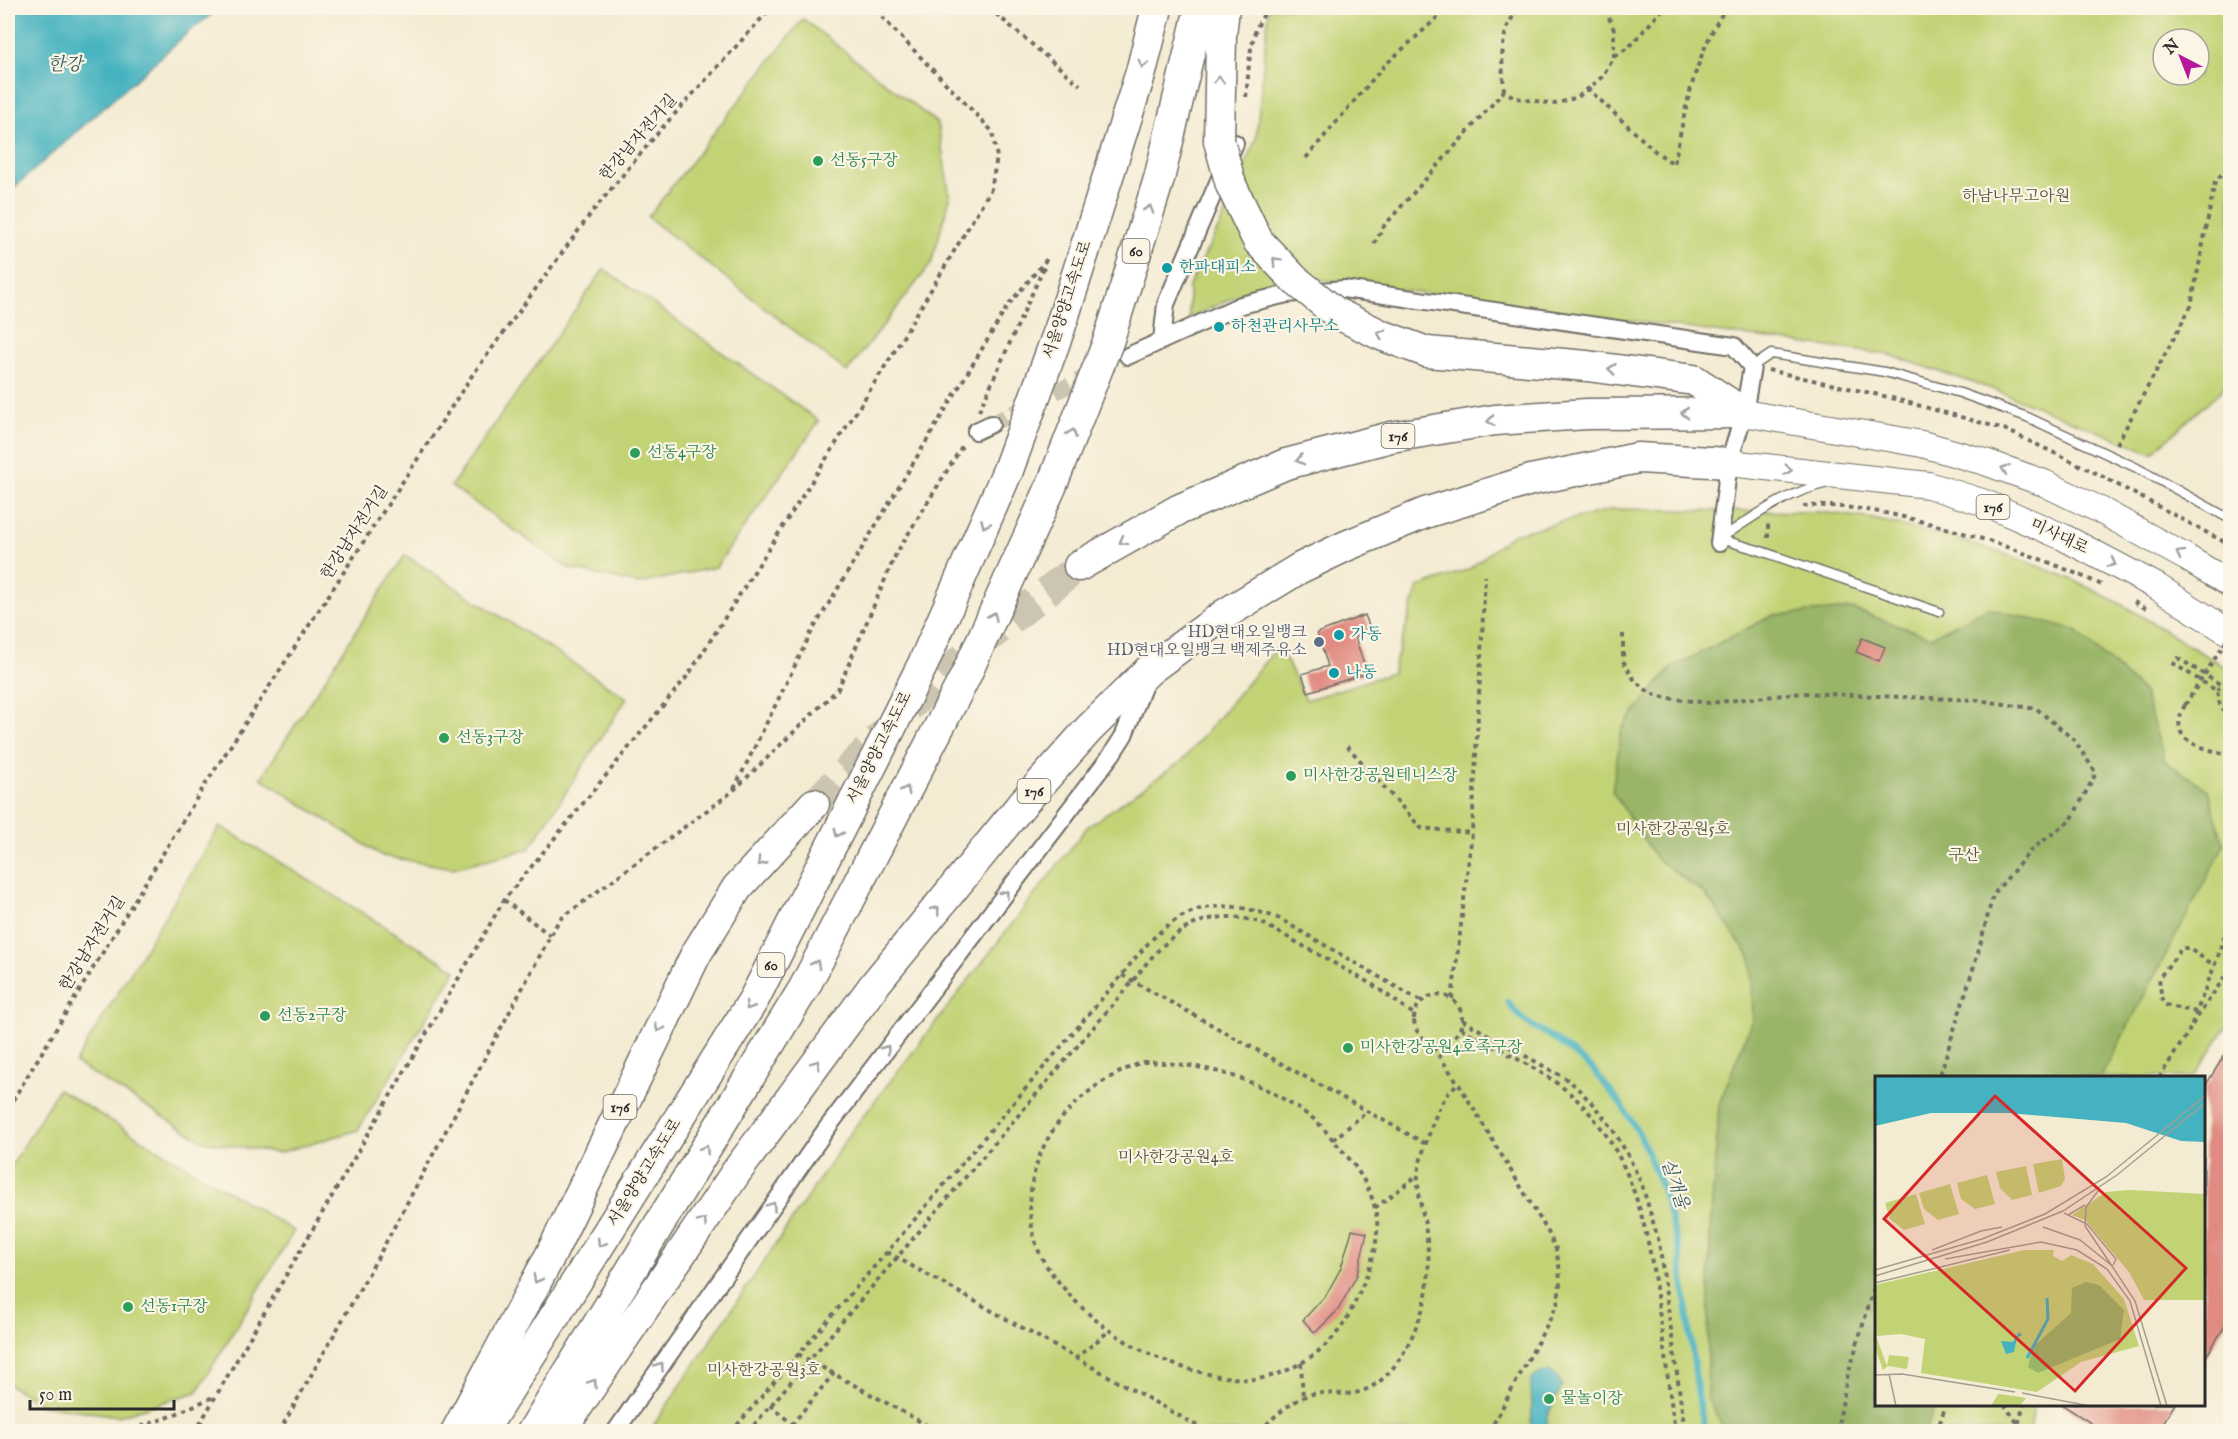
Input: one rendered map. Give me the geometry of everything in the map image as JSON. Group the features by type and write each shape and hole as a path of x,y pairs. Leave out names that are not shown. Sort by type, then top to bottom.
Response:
{"highway":[{"name":"서울양양고속도로","path":"482,1431 754,999 923,664 1008,470 1060,328 1141,72 1157,8"},
{"name":"60","path":"532,1431 804,988 965,677 1051,488 1108,342 1156,190 1200,8"},
{"path":"1224,8 1219,81 1219,141 1231,185 1258,241 1294,279 1336,313 1381,335 1427,352 1587,366 1694,380 1744,413"},
{"name":"176","path":"1079,566 1178,510 1286,464 1391,437 1495,420 1587,414 1744,413"},
{"name":"176","path":"560,1431 737,1171 875,984 1023,803 1089,729 1149,670 1225,614 1300,568 1425,513 1531,480 1638,458 1730,463"},
{"name":"176","path":"456,1431 551,1254 696,954 736,888 814,804"}],"main road":[{"name":"176","path":"1744,413 1922,444 1995,465 2044,483 2100,510 2230,584"},
{"name":"미사대로","path":"1730,463 1928,486 1985,503 2062,537 2156,586 2223,642"}],"street":[{"path":"1162,340 1166,304 1235,142"},
{"path":"1128,356 1241,305 1287,294 1344,289 1734,346 1752,367 1744,413 1730,463 1720,541"},
{"path":"615,1431 826,1128 1112,754 1124,735 1149,670"}],"lane":[{"path":"1752,367 1771,354 1885,372 1960,393 2027,417 2111,456 2230,519"},
{"path":"1720,541 1767,508 1786,498 1819,485 1859,478"},
{"path":"1720,541 1758,550 1939,612"}],"path":[{"name":"한강남자전거길","path":"8,1108 203,788 471,377 592,212 662,128 771,8"},
{"path":"195,1431 504,900 689,674 891,357 991,189 997,157 992,131 873,8"},
{"path":"988,8 1080,85"},
{"path":"1245,108 1254,33 1260,19 1270,8"},
{"path":"1306,158 1384,66 1448,8"},
{"path":"1374,244 1384,226 1504,91 1502,62 1504,41 1509,20 1519,8"},
{"path":"1605,8 1614,30 1614,57"},
{"path":"1504,91 1516,98 1555,105 1578,98 1602,77 1614,57 1629,47 1664,8"},
{"path":"1587,88 1656,152 1674,164 1686,107 1701,56 1726,8"},
{"path":"2111,456 2191,306 2216,182 2230,164"},
{"path":"279,1431 378,1257 559,920 733,791 838,689 896,554 979,430 1047,259 1009,304 811,633 733,791"},
{"path":"1752,367 1888,396 2004,429 2147,499 2230,544"},
{"path":"1796,506 1837,506 1914,519 2018,549 2113,590"},
{"path":"1768,538 1766,529 1770,519"},
{"path":"1452,999 1472,833 1485,576"},
{"path":"2134,602 2155,613"},
{"path":"1623,634 1623,661 1635,681 1650,693 1667,698 1709,703 1803,693 1978,700 2037,709 2074,740 2096,773 2071,820 2031,850 1993,896 1978,953 1939,1076"},
{"path":"2223,642 2185,705 2179,717 2178,727 2181,736 2191,742 2230,756"},
{"path":"2217,692 2174,664 2178,658 2221,685 2217,692 2220,705 2230,720"},
{"path":"1347,747 1421,828 1472,833"},
{"path":"504,900 551,936"},
{"path":"731,1431 887,1252 1146,944 1165,927 1186,914 1213,906 1236,906 1258,910 1281,920 1422,1002"},
{"path":"2188,1031 2222,945 2230,913"},
{"path":"748,1431 1147,961 1178,933 1193,924 1230,916 1248,918 1264,924 1373,985 1415,1015"},
{"path":"2222,945 2230,951"},
{"path":"2196,1012 2165,1005 2162,1000 2159,978 2182,948 2188,948 2214,965"},
{"path":"2160,1076 2230,969"},
{"path":"1122,975 1426,1144"},
{"path":"1428,1041 1450,1040 1461,1028 1462,1020 1458,1005 1452,999 1436,995 1422,1002 1415,1015 1417,1030 1428,1041 1458,1083 1548,1232 1556,1249 1559,1265 1558,1302 1489,1431"},
{"path":"1462,1020 1570,1081 1603,1117 1628,1155 1642,1185 1659,1242 1685,1431"},
{"path":"1461,1028 1557,1084 1574,1098 1609,1140 1622,1162 1633,1186 1650,1247 1675,1431"},
{"path":"1143,1062 1195,1066 1230,1074 1264,1087 1318,1123 1360,1174 1375,1208 1377,1231 1374,1250 1356,1301 1343,1324 1324,1345 1301,1363 1274,1376 1253,1380 1202,1374 1166,1361 1109,1331 1089,1315 1053,1275 1041,1258 1034,1240 1031,1222 1032,1181 1038,1157 1052,1131 1081,1096 1103,1079 1143,1062"},
{"path":"1261,1431 1273,1418 1312,1394 1361,1392 1374,1385 1398,1362 1406,1348 1419,1322 1430,1268 1418,1174 1441,1103 1458,1083"},
{"path":"1333,1140 1366,1112"},
{"path":"1375,1208 1418,1174"},
{"path":"887,1252 1075,1359 1208,1431"},
{"path":"1837,1431 1847,1378 1875,1284"},
{"path":"1075,1359 1109,1331"},
{"path":"798,1354 939,1431"},
{"path":"1301,1363 1303,1398"},
{"path":"786,1431 834,1373"},
{"path":"124,1431 169,1417 216,1396"},
{"path":"770,1405 792,1424"},
{"path":"1937,1431 1945,1406"},
{"path":"2005,1406 2018,1424"},
{"path":"2016,1431 2023,1406"}],"green space":[{"name":"하남나무고아원","path":"1269,8 2230,8 2230,382 2152,453 1995,390 1890,355 1308,278 1239,295 1189,318 1189,286 1221,223 1256,139"},
{"name":"선동5구장","path":"803,19 938,124 950,198 931,264 847,372 648,217"},
{"name":"선동4구장","path":"604,269 819,421 716,567 639,584 568,568 451,486"},
{"name":"미사한강공원5호","path":"1613,509 1820,512 1868,518 1950,537 2017,558 2071,579 2121,604 2230,670 2230,1021 2195,1076 1875,1076 1875,1406 2035,1406 2029,1431 649,1432 854,1128 1087,827 1183,760 1279,645 1306,700 1392,673 1418,587 1469,569 1513,534"},
{"name":"선동3구장","path":"405,555 627,698 529,849 453,868 382,856 261,778"},
{"name":"구산","path":"1987,608 2075,630 2144,693 2165,761 2208,790 2224,845 2102,1076 1875,1076 1875,1406 1935,1406 1926,1431 1725,1431 1707,1399 1710,1233 1719,1104 1753,1018 1751,958 1705,894 1656,858 1612,791 1622,728 1671,668 1773,615 1852,609 1931,637"},
{"name":"선동2구장","path":"220,826 456,970 358,1130 278,1153 203,1141 75,1063"},
{"name":"선동1구장","path":"58,1089 294,1231 197,1392 118,1416 42,1405 8,1384 8,1172"}],"water":[{"name":"한강","path":"8,8 220,8 191,30 8,193"},
{"path":"1549,1371 1562,1385 1547,1417 1548,1431 1531,1431 1532,1381 1537,1375"}],"building":[{"path":"1365,615 1371,631 1355,637 1367,673 1308,692 1302,674 1328,666 1317,633"},
{"path":"1862,638 1885,647 1879,661 1856,652"},
{"path":"2230,1046 2230,1318 2205,1358 2205,1086"},
{"path":"1352,1230 1367,1233 1357,1275 1338,1310 1315,1333 1303,1320 1326,1295 1341,1268"},
{"path":"2064,1406 2174,1406 2158,1431 2103,1431"}],"waterway":[{"name":"실개울","path":"1508,1002 1523,1020 1553,1038 1592,1068 1621,1104 1640,1135 1662,1188 1679,1249 1699,1403 1706,1432"}],"tunnel":[{"path":"991,424 1128,356"},
{"path":"814,804 940,676 1079,566"}],"place":[{"name":"선동5구장","path":"818,161"},
{"name":"한파대피소","path":"1167,268"},
{"name":"하천관리사무소","path":"1219,327"},
{"name":"선동4구장","path":"635,453"},
{"name":"가동","path":"1339,635"},
{"name":"HD현대오일뱅크 HD현대오일뱅크 백제주유소","path":"1319,642"},
{"name":"나동","path":"1334,673"},
{"name":"선동3구장","path":"444,738"},
{"name":"미사한강공원테니스장","path":"1291,776"},
{"name":"선동2구장","path":"265,1016"},
{"name":"미사한강공원4호족구장","path":"1348,1048"},
{"name":"선동1구장","path":"128,1307"},
{"name":"물놀이장","path":"1549,1399"}],"park label":[{"name":"미사한강공원4호","path":"1176,1158"},
{"name":"미사한강공원3호","path":"764,1371"}]}
